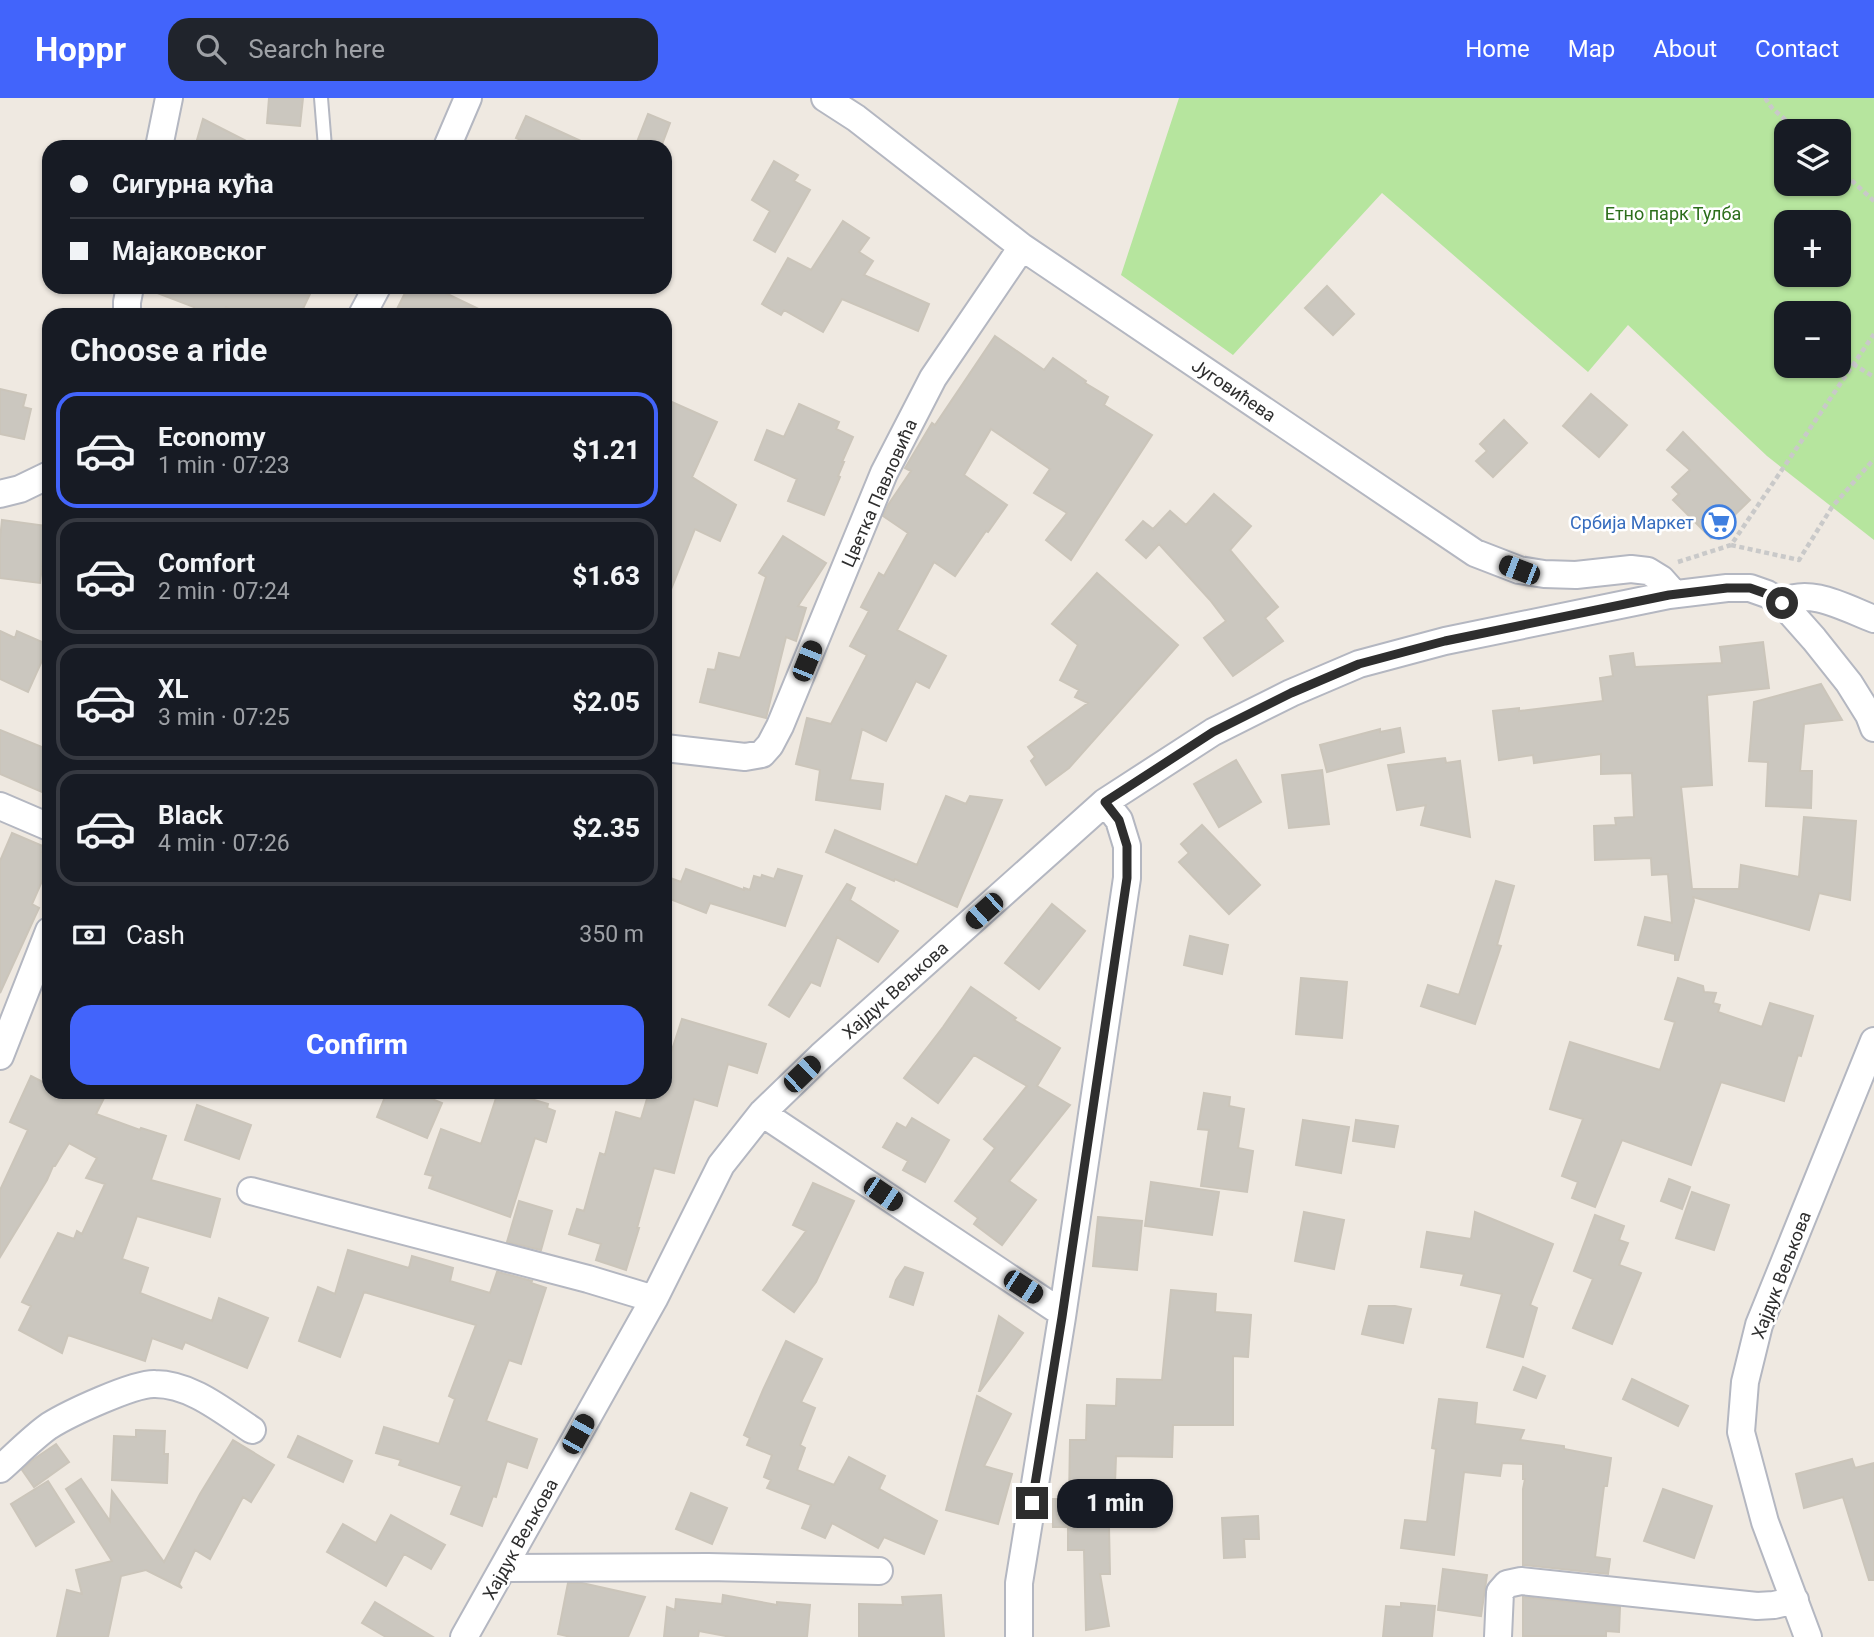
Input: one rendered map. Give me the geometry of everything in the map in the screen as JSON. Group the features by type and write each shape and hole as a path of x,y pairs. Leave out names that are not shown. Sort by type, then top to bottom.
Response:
{"street":[{"path":"160,140 169,98"},
{"path":"450,140 468,98"},
{"name":"Југовићева","path":"825,98 861,108 1022,247 1475,554 1519,570 1544,574 1576,575 1631,569 1648,571"},
{"name":"Цветка Павловића","path":"672,749 745,757 762,754 770,745 884,473 933,378 1022,247"},
{"path":"0,494 20,489 42,478"},
{"path":"1648,571 1669,588 1669,595"},
{"name":"Хајдук Вељкова","path":"464,1637 654,1300 721,1166 762,1112 1105,802 1213,732 1291,693 1359,664 1445,641 1669,595 1727,588 1750,588 1782,603 1849,683 1872,717"},
{"path":"1782,603 1801,596 1817,597 1874,619"},
{"path":"1019,1637 1019,1583 1127,878 1127,846 1119,820 1105,802"},
{"path":"0,806 42,824"},
{"path":"0,1056 42,949"},
{"name":"Хајдук Вељкова","path":"1808,1637 1765,1521 1741,1432 1745,1382 1759,1325 1874,1041"},
{"path":"762,1112 1062,1313"},
{"path":"251,1191 576,1276 654,1300"},
{"path":"0,1469 49,1426 104,1399 154,1383 180,1388 203,1398 252,1430"},
{"path":"503,1568 708,1567 879,1571"},
{"path":"1498,1637 1500,1592 1507,1584 1521,1581 1757,1606 1795,1600"}],"lane":[{"path":"321,98 324,140"}],"path":[{"path":"1765,98 1784,119"},
{"path":"1851,180 1873,200"},
{"path":"1731,545 1874,334"},
{"path":"1853,364 1874,377"},
{"path":"1648,571 1731,545 1799,560 1832,507 1874,459"}],"green space":[{"name":"Етно парк Тулба","path":"1179,98 1874,98 1874,540 1767,456 1628,325 1588,372 1382,193 1233,355 1121,275"}],"building":[{"path":"269,98 303,98 300,126 267,123"},
{"path":"648,114 670,123 664,140 638,140"},
{"path":"526,116 579,140 520,140 516,138"},
{"path":"203,119 244,140 197,140"},
{"path":"774,161 798,175 794,181 810,190 775,252 754,240 770,211 752,200"},
{"path":"843,221 869,238 859,252 873,261 864,275 929,304 918,331 842,299 823,332 784,310 781,315 762,304 788,258 811,270"},
{"path":"1327,286 1354,314 1333,335 1305,308"},
{"path":"160,294 310,294 303,308 194,307"},
{"path":"404,294 448,294 476,308 398,308"},
{"path":"995,336 1044,370 1053,358 1108,397 1104,405 1152,435 1071,560 1046,540 1067,513 1034,493 1050,469 991,429 964,475 1007,505 955,576 934,562 897,630 946,656 929,688 916,681 886,741 862,729 850,780 883,784 880,809 816,800 820,770 796,764 807,718 831,724 867,655 850,646 869,611 861,607 879,573 884,576 908,533 883,516 911,471 905,468 932,423 935,425"},
{"path":"0,389 26,395 23,407 31,409 24,439 0,434"},
{"path":"1591,394 1627,425 1599,457 1563,426"},
{"path":"672,402 717,422 692,477 736,505 720,541 695,529 672,587"},
{"path":"799,404 839,422 836,429 853,437 824,515 788,501 797,479 755,460 767,430 784,437"},
{"path":"1504,420 1527,443 1493,477 1476,461 1487,451 1480,444"},
{"path":"1683,432 1750,500 1711,538 1673,500 1679,494 1672,487 1690,470 1667,450"},
{"path":"1214,494 1251,526 1230,550 1278,607 1265,618 1283,641 1233,676 1204,638 1226,621 1210,600 1159,544 1146,558 1126,540 1143,521 1153,529 1170,511 1186,525"},
{"path":"2,520 42,525 40,583 0,578"},
{"path":"783,536 826,563 798,606 806,608 796,641 786,637 766,718 700,702 708,669 715,670 719,653 740,658 766,577 759,573"},
{"path":"1097,573 1178,645 1069,768 1046,785 1031,761 1035,757 1028,747 1088,703 1075,697 1079,690 1060,680 1078,645 1052,624"},
{"path":"0,631 15,638 17,631 42,642 42,661 28,692 0,679"},
{"path":"1763,642 1769,688 1707,695 1712,785 1681,787 1692,889 1739,889 1741,865 1799,877 1804,817 1856,821 1850,900 1819,893 1809,930 1693,897 1678,960 1675,960 1675,954 1638,945 1645,917 1672,923 1668,874 1652,875 1651,858 1595,860 1594,826 1616,825 1615,818 1634,817 1632,773 1601,774 1601,754 1534,763 1533,755 1499,760 1493,711 1519,708 1519,711 1603,701 1600,678 1613,676 1610,656 1633,653 1635,667 1722,663 1720,647"},
{"path":"1821,684 1842,720 1804,724 1800,771 1812,771 1811,808 1766,806 1768,762 1749,761 1754,702"},
{"path":"1400,728 1404,752 1327,772 1320,745 1380,729 1380,732"},
{"path":"0,730 42,747 42,792 0,774"},
{"path":"1445,758 1446,763 1460,761 1470,837 1421,825 1426,805 1397,810 1388,765"},
{"path":"1236,760 1261,802 1219,827 1194,784"},
{"path":"1322,770 1329,824 1289,828 1282,775"},
{"path":"946,796 966,804 970,796 1002,800 957,907 826,852 835,830 917,865"},
{"path":"1202,825 1260,885 1229,914 1179,862 1189,853 1181,844"},
{"path":"12,833 42,846 42,881 32,904 39,908 0,993 0,861"},
{"path":"686,869 744,890 750,890 754,876 761,878 762,875 774,879 778,869 802,876 785,926 710,903 706,913 672,900 672,879 681,882"},
{"path":"1496,881 1514,886 1497,945 1501,946 1475,1024 1421,1006 1428,985 1459,995"},
{"path":"847,884 855,888 850,900 898,931 878,962 837,937 820,986 811,982 789,1017 769,1005"},
{"path":"1052,904 1085,931 1039,989 1005,963"},
{"path":"1190,936 1228,945 1222,974 1184,965"},
{"path":"1301,978 1347,982 1342,1038 1296,1034"},
{"path":"1678,978 1703,986 1704,992 1716,993 1713,1003 1720,1005 1718,1012 1762,1027 1770,1003 1813,1016 1784,1101 1721,1082 1691,1165 1622,1140 1595,1207 1572,1198 1578,1182 1562,1176 1583,1119 1550,1109 1570,1042 1660,1070 1675,1022 1665,1019"},
{"path":"971,987 1016,1018 1014,1020 1060,1048 1037,1086 1070,1105 1009,1181 1036,1200 1002,1245 974,1224 978,1218 955,1201 995,1148 984,1139 1027,1086 974,1055 938,1103 904,1078"},
{"path":"682,1019 766,1044 757,1073 728,1064 717,1106 694,1099 674,1173 654,1168 626,1270 596,1260 601,1244 569,1234 577,1209 584,1211 600,1153 605,1155 616,1112 641,1119 647,1099 672,1099 672,1050"},
{"path":"31,1076 42,1082 42,1099 104,1099 96,1114 166,1136 151,1180 220,1199 210,1237 137,1216 122,1259 148,1268 140,1293 212,1321 219,1298 268,1318 247,1368 185,1342 182,1349 152,1338 145,1361 68,1335 62,1353 19,1330 31,1306 22,1302 58,1233 74,1239 77,1231 82,1234 105,1184 86,1178 97,1158 69,1143 0,1257 0,1190 28,1130 10,1122"},
{"path":"1204,1093 1230,1097 1229,1106 1244,1109 1238,1148 1253,1151 1247,1192 1201,1186 1209,1130 1198,1129"},
{"path":"384,1099 432,1099 442,1103 427,1138 377,1117"},
{"path":"496,1099 531,1099 548,1104 547,1108 555,1111 546,1142 535,1138 510,1217 429,1188 433,1176 425,1174 441,1129 481,1144"},
{"path":"197,1105 251,1125 239,1159 185,1140"},
{"path":"912,1118 949,1140 925,1182 903,1170 908,1161 883,1147 897,1123 906,1128"},
{"path":"1303,1120 1349,1127 1341,1173 1296,1165"},
{"path":"1356,1120 1398,1126 1394,1147 1353,1141"},
{"path":"1669,1179 1690,1187 1682,1209 1661,1201"},
{"path":"1151,1182 1219,1192 1212,1235 1145,1226"},
{"path":"813,1183 854,1201 816,1282 794,1312 763,1290 806,1231 793,1225"},
{"path":"1692,1192 1729,1205 1714,1250 1676,1238"},
{"path":"519,1201 552,1211 541,1250 507,1242"},
{"path":"1304,1212 1344,1220 1334,1269 1295,1261"},
{"path":"1475,1212 1553,1244 1530,1305 1537,1308 1523,1357 1487,1347 1502,1294 1461,1285 1464,1274 1421,1267 1427,1232 1471,1239"},
{"path":"1595,1215 1624,1226 1619,1240 1628,1243 1619,1265 1641,1273 1612,1344 1573,1328 1593,1279 1574,1271"},
{"path":"1098,1217 1142,1221 1137,1270 1093,1266"},
{"path":"348,1250 409,1268 412,1256 453,1268 450,1281 490,1293 497,1272 532,1281 531,1283 546,1288 521,1364 509,1360 486,1421 537,1439 527,1468 507,1461 496,1497 493,1496 482,1526 451,1514 462,1486 399,1465 401,1460 376,1453 384,1427 439,1444 455,1399 449,1396 476,1325 364,1292 340,1357 299,1341 318,1287 335,1294"},
{"path":"905,1267 923,1273 913,1305 890,1297 896,1280"},
{"path":"1171,1290 1216,1294 1215,1312 1251,1315 1248,1357 1233,1356 1233,1425 1173,1425 1172,1457 1116,1456 1115,1484 1105,1484 1110,1574 1100,1574 1109,1626 1086,1630 1084,1550 1068,1550 1068,1527 1053,1527 1052,1499 1069,1499 1070,1440 1086,1440 1087,1405 1116,1406 1117,1379 1162,1380"},
{"path":"1369,1306 1411,1309 1403,1343 1362,1334"},
{"path":"999,1316 1023,1333 979,1391"},
{"path":"786,1341 822,1359 801,1402 815,1408 800,1445 805,1448 797,1470 834,1485 849,1457 885,1476 879,1489 937,1521 924,1554 884,1537 878,1548 832,1523 825,1538 802,1528 811,1505 767,1488 771,1480 764,1477 772,1455 747,1445 750,1438 744,1435"},
{"path":"1523,1367 1545,1376 1536,1398 1514,1390"},
{"path":"1632,1379 1688,1406 1678,1426 1623,1399"},
{"path":"977,1396 1011,1414 984,1466 1012,1474 998,1524 946,1510"},
{"path":"1439,1399 1477,1403 1475,1424 1524,1430 1520,1440 1564,1446 1564,1449 1611,1458 1607,1486 1604,1486 1595,1557 1610,1559 1608,1574 1523,1565 1523,1464 1502,1463 1500,1476 1464,1472 1454,1555 1401,1548 1405,1520 1427,1522 1436,1449 1432,1448"},
{"path":"136,1430 165,1431 164,1454 168,1454 167,1483 112,1480 114,1436 136,1437"},
{"path":"298,1436 352,1461 343,1482 288,1457"},
{"path":"233,1440 274,1465 251,1502 243,1497 210,1559 195,1550 179,1584 182,1588 146,1570 121,1576 108,1637 57,1637 67,1590 82,1594 76,1570 112,1561 66,1489 81,1479 110,1521 112,1491 164,1562 200,1494"},
{"path":"56,1444 69,1462 34,1487 22,1470"},
{"path":"1852,1459 1855,1468 1874,1463 1874,1580 1869,1580 1843,1497 1804,1508 1796,1474"},
{"path":"48,1481 74,1522 36,1546 11,1504"},
{"path":"1663,1489 1712,1506 1694,1558 1644,1541"},
{"path":"691,1493 727,1508 712,1544 676,1529"},
{"path":"391,1515 445,1545 431,1569 404,1554 386,1586 327,1552 343,1524 376,1543"},
{"path":"1258,1516 1259,1539 1244,1539 1245,1557 1224,1558 1222,1518"},
{"path":"1443,1569 1487,1575 1481,1616 1438,1610"},
{"path":"568,1583 582,1583 645,1597 628,1637 571,1637 558,1634"},
{"path":"723,1595 777,1605 777,1602 810,1605 807,1637 731,1637 699,1631 698,1637 664,1637 667,1607 675,1610 676,1599 722,1604"},
{"path":"941,1595 944,1637 859,1637 859,1604 903,1605 902,1597"},
{"path":"1523,1597 1620,1607 1619,1632 1606,1631 1606,1636 1523,1636"},
{"path":"375,1602 433,1637 386,1637 362,1623"},
{"path":"1401,1603 1435,1606 1432,1637 1383,1637 1386,1606 1401,1607"}],"place":[{"name":"Србија Маркет","path":"1719,522"}],"route":[{"path":"1032,1503 1127,878 1127,846 1119,820 1105,802 1213,732 1291,693 1359,664 1445,641 1669,595 1750,588 1782,603"}]}
